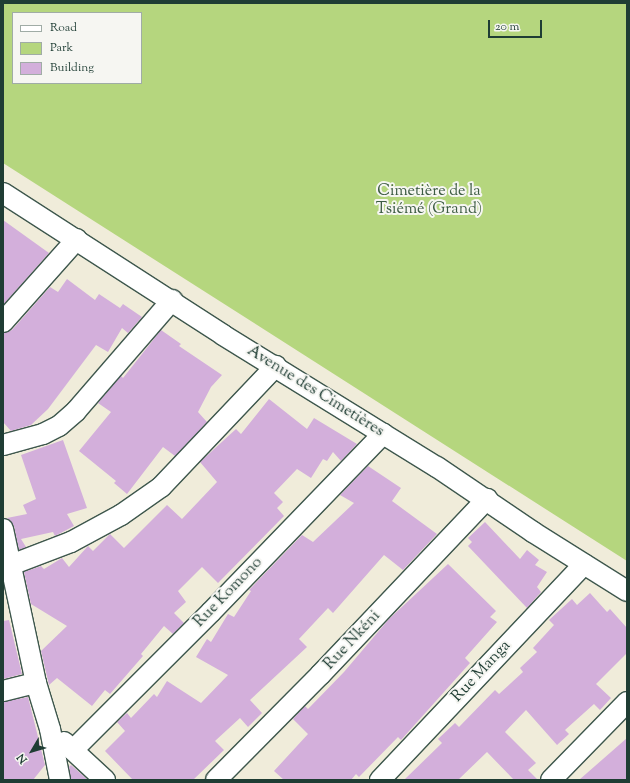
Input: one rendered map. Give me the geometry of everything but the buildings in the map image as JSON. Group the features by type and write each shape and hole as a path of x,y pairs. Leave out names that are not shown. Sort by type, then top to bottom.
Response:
{"street":[{"name":"Avenue des Cimetières","path":"3,193 487,499 627,591"},
{"path":"3,322 77,239"},
{"path":"3,446 43,434 59,426 76,411 172,300"},
{"path":"7,567 71,542 121,515 161,486 276,366"},
{"name":"Rue Komono","path":"73,750 217,607 383,434"},
{"name":"Rue Nkéni","path":"216,780 320,675 487,499"},
{"path":"3,529 7,567 36,683 50,729 60,780"},
{"name":"Rue Manga","path":"380,780 584,564"},
{"path":"3,691 36,683"},
{"path":"551,780 627,702"},
{"path":"50,729 105,780"}],"green space":[{"name":"Cimetière de la Tsiémé (Grand)","path":"3,3 627,3 627,561 3,163"}]}
